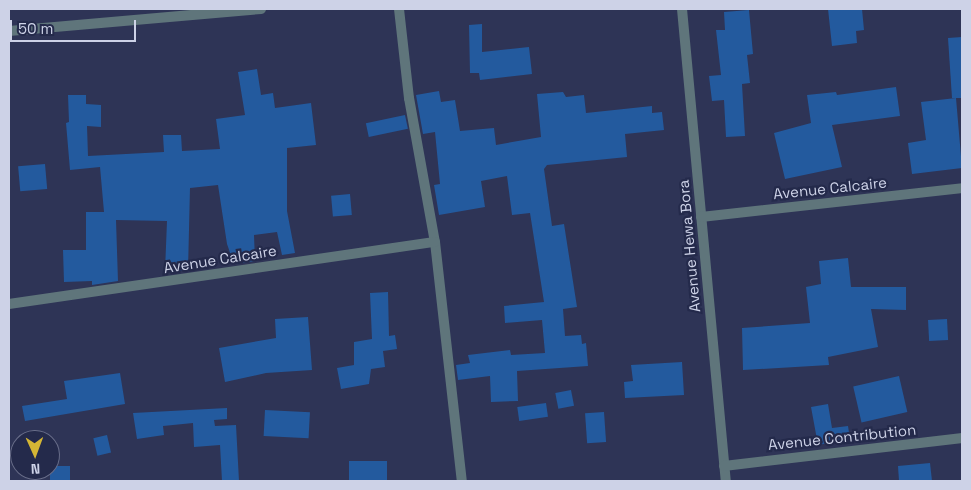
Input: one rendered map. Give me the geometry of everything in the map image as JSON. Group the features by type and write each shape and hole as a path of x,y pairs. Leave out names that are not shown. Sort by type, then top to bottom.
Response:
{"street":[{"path":"9,31 261,9"},
{"path":"399,9 409,98 435,242 462,481"},
{"name":"Avenue Hewa Bora","path":"682,9 726,481"},
{"name":"Avenue Calcaire","path":"702,217 962,188"},
{"name":"Avenue Calcaire","path":"9,304 435,242"},
{"name":"Avenue Contribution","path":"724,466 962,438"}],"building":[{"path":"828,9 862,9 864,30 856,31 857,43 832,46"},
{"path":"749,10 753,54 747,55 750,83 742,84 745,136 726,137 724,100 712,101 709,76 721,75 716,30 725,30 724,12"},
{"path":"482,24 482,52 529,47 532,74 480,80 479,73 470,73 469,25"},
{"path":"962,37 962,98 952,98 948,38"},
{"path":"257,69 261,95 273,93 275,108 311,103 316,145 287,148 287,211 295,253 282,255 277,232 254,235 255,261 234,264 227,244 218,185 190,188 188,271 165,271 167,221 116,220 118,281 92,285 92,281 64,282 63,250 86,250 86,212 104,212 100,167 70,170 66,123 69,122 68,95 86,95 86,104 101,105 101,127 87,126 88,156 164,152 163,135 181,135 182,151 220,149 216,119 245,115 238,72"},
{"path":"896,87 900,116 832,125 842,167 785,179 774,133 811,123 807,95 836,92 837,95"},
{"path":"439,91 441,102 455,100 460,131 494,128 496,145 541,137 537,94 563,92 566,97 584,95 586,113 652,106 652,113 662,112 664,130 625,134 627,157 547,165 544,169 552,226 564,224 577,307 563,309 565,336 581,335 582,344 586,343 588,366 517,371 518,401 491,402 490,376 458,380 456,365 470,363 468,355 510,350 511,355 545,353 542,320 505,323 504,306 544,302 530,213 512,215 507,176 481,181 485,207 439,215 434,185 440,184 435,132 423,134 416,95"},
{"path":"956,98 962,168 912,174 908,143 926,140 921,102"},
{"path":"405,115 408,129 369,137 366,123"},
{"path":"45,164 47,189 20,191 18,166"},
{"path":"350,194 352,215 333,217 331,196"},
{"path":"848,258 851,287 906,287 906,310 871,309 878,347 828,357 829,365 743,370 742,328 810,323 806,287 821,284 819,261"},
{"path":"388,292 389,336 395,335 397,349 383,351 385,367 371,369 369,384 341,389 337,368 354,365 354,342 372,339 370,293"},
{"path":"308,317 312,370 266,373 225,382 219,348 276,338 275,319"},
{"path":"947,319 948,340 929,341 928,320"},
{"path":"682,362 684,395 625,398 624,382 633,381 631,365"},
{"path":"120,373 125,404 25,421 22,406 67,399 64,381"},
{"path":"899,376 907,412 862,423 853,387"},
{"path":"571,390 574,406 558,409 555,393"},
{"path":"546,403 548,417 519,421 517,407"},
{"path":"828,404 832,428 848,426 850,439 818,445 811,407"},
{"path":"227,408 227,419 214,420 215,426 236,425 239,481 222,481 220,445 194,447 193,423 163,426 164,435 137,439 133,413"},
{"path":"265,410 310,412 309,438 264,436"},
{"path":"604,412 606,442 587,443 585,413"},
{"path":"107,435 111,453 97,456 93,438"},
{"path":"349,461 387,461 387,481 349,481"},
{"path":"930,463 932,481 899,481 898,466"},
{"path":"60,466 70,466 70,481 50,481 60,480"}]}
